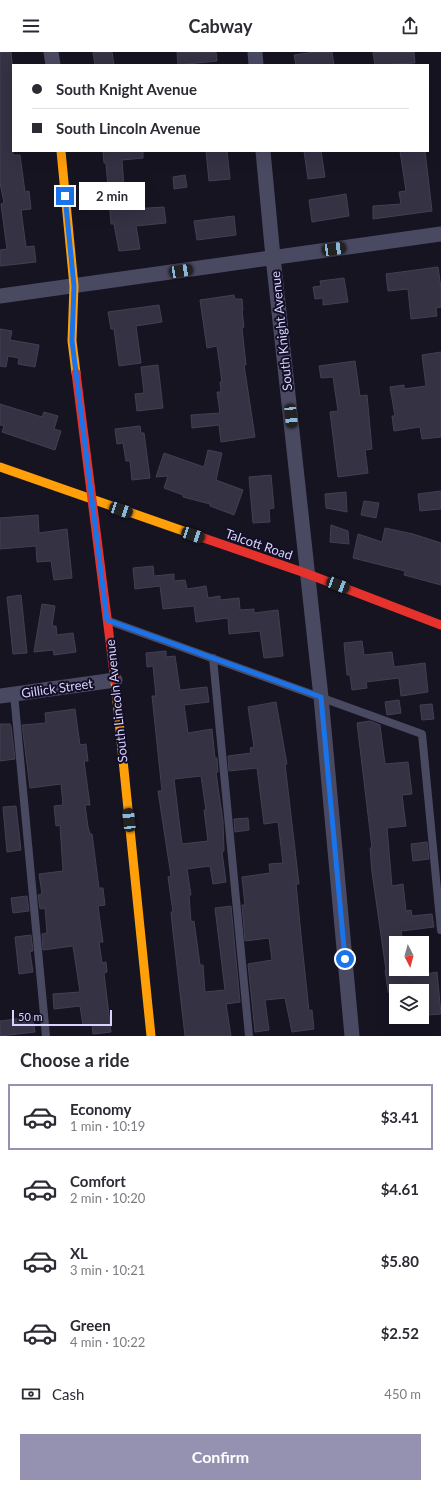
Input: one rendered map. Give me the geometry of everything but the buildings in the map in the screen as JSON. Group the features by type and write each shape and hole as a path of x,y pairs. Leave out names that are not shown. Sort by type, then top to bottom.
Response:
{"street":[{"path":"51,52 53,64"},
{"path":"254,52 256,64"},
{"name":"South Lincoln Avenue","path":"61,152 74,286 72,341 114,680 151,1036"},
{"name":"South Knight Avenue","path":"263,152 273,257 321,697 352,1036"},
{"path":"0,296 441,234"},
{"name":"Talcott Road","path":"0,467 308,574 441,624"},
{"name":"Gillick Street","path":"7,695 114,680"}],"lane":[{"path":"107,620 422,734 441,930"},
{"path":"213,658 249,1036"},
{"path":"7,695 46,1036"}],"traffic: slow":[{"path":"61,152 74,286 72,341 76,373"},
{"path":"0,467 192,534"},
{"path":"115,681 151,1036"}],"traffic: jam":[{"path":"76,373 115,681"},
{"path":"192,534 308,574 441,625"}],"route":[{"path":"65,196 74,286 72,341 107,620 321,697 345,959"}]}
